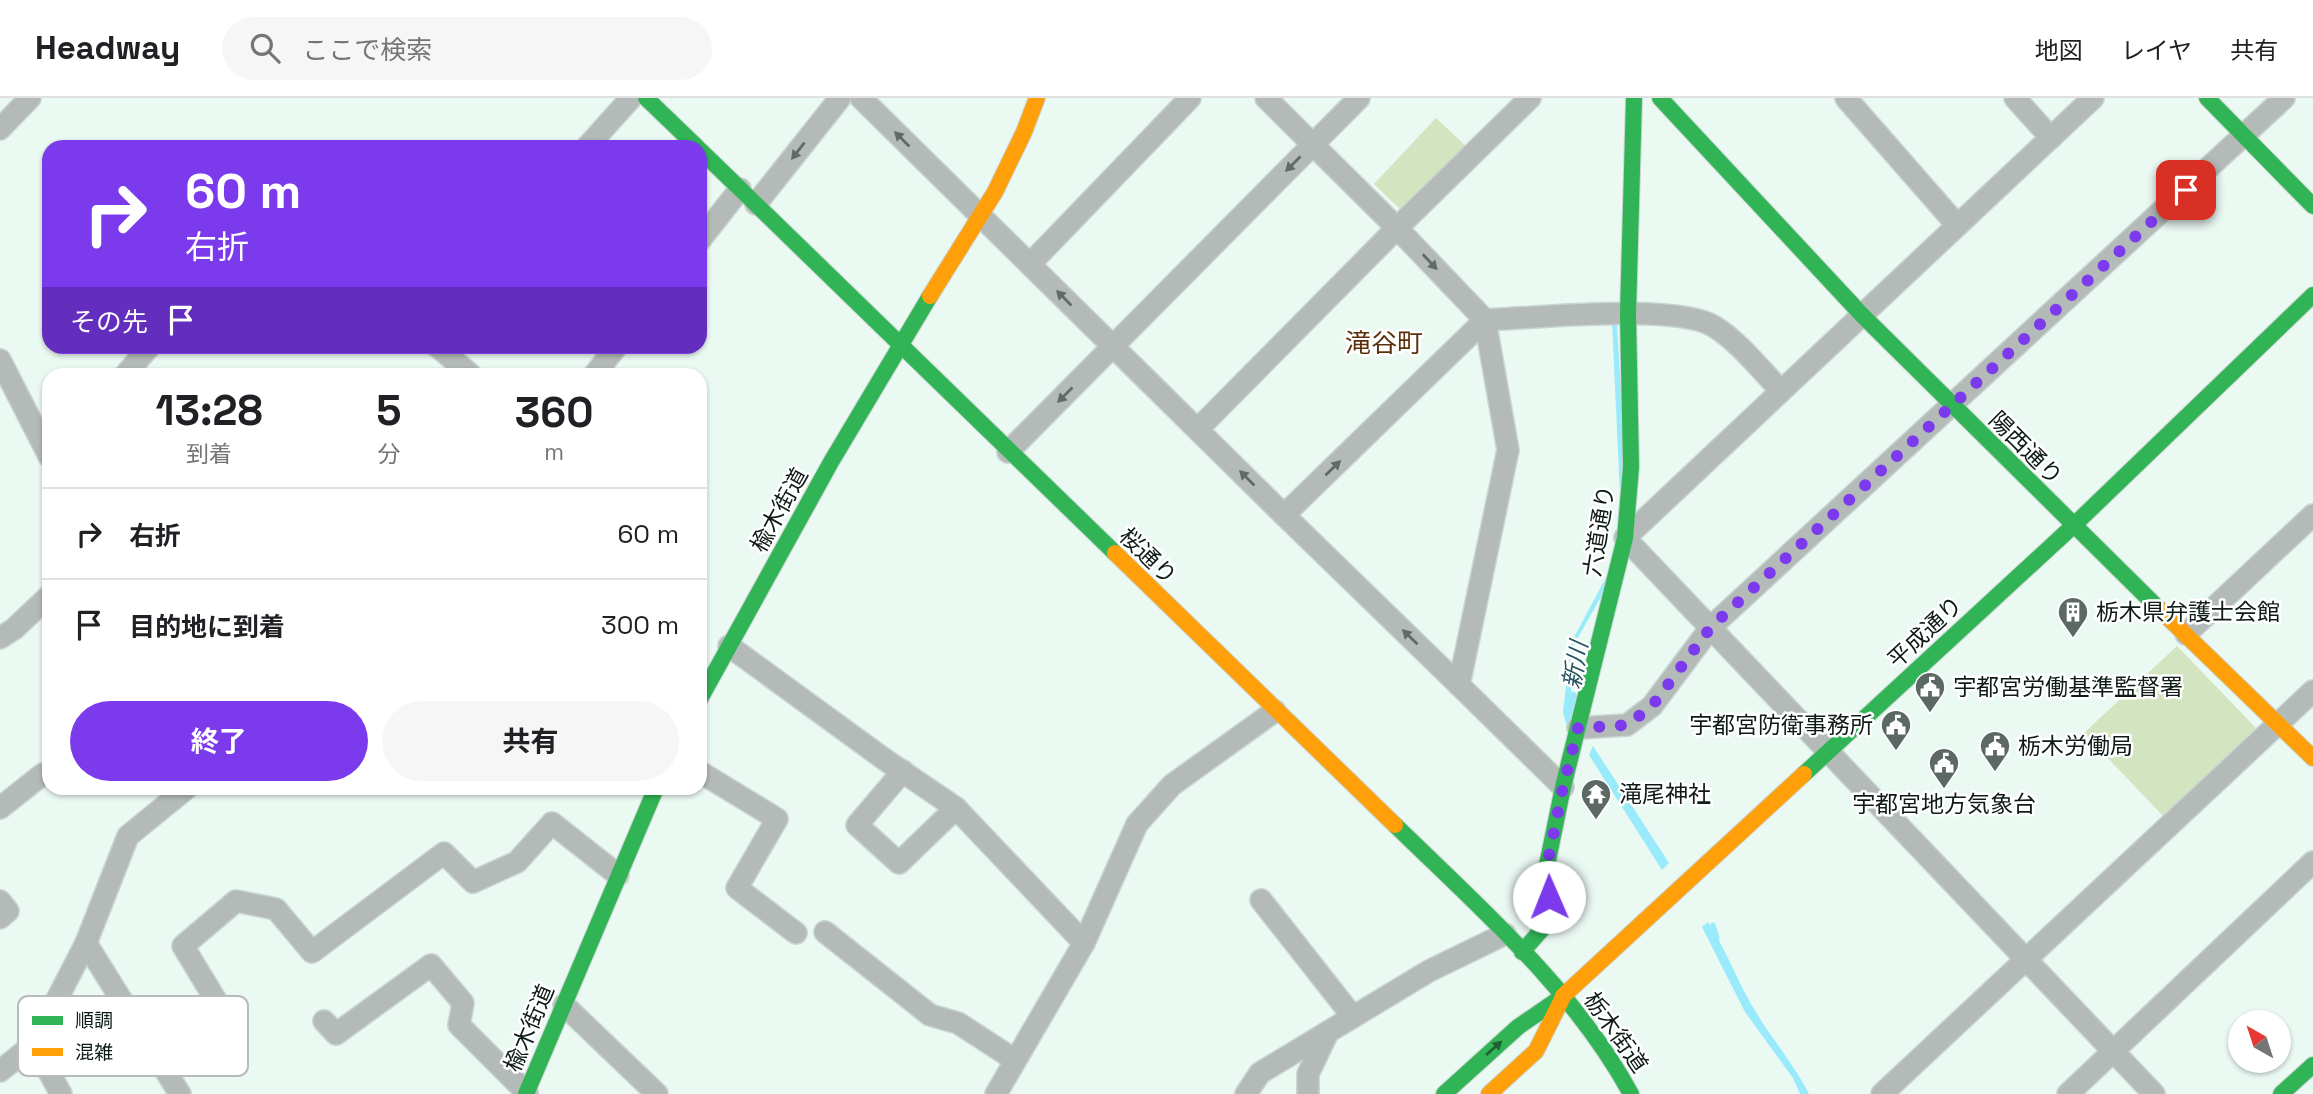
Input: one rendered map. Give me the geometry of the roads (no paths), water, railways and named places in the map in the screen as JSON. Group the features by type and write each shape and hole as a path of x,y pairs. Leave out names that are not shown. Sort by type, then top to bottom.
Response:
{"street":[{"path":"0,130 30,98"},
{"path":"593,140 631,98"},
{"name":"桜通り","path":"646,98 689,140"},
{"path":"756,204 840,98"},
{"path":"861,98 1563,787"},
{"name":"楡木街道","path":"707,686 831,462 1007,169 1037,98"},
{"path":"1030,264 1190,98"},
{"path":"1266,98 1485,320 1508,450 1459,685"},
{"path":"1008,452 1359,98"},
{"path":"1198,429 1530,98"},
{"name":"六道通り","path":"1522,952 1552,918 1545,875 1563,787 1625,538 1631,467 1628,314 1634,98"},
{"name":"陽西通り","path":"1660,98 1862,315 2073,526 2313,758"},
{"path":"1846,98 1957,225"},
{"path":"2015,98 2051,138"},
{"path":"2093,98 1625,538 2154,1094"},
{"path":"2207,98 2313,205"},
{"path":"1576,736 1627,725 1652,706 1711,627 2284,98"},
{"name":"桜通り","path":"707,158 1505,934 1563,996"},
{"path":"707,231 740,189"},
{"name":"平成通り","path":"1563,996 2073,526 2313,295"},
{"path":"1284,515 1485,320 1628,314 1694,317 1714,326 1782,391"},
{"path":"131,368 143,354"},
{"path":"446,354 463,368"},
{"path":"600,368 611,354"},
{"path":"0,359 42,442"},
{"path":"2186,634 2313,515"},
{"path":"0,638 14,629 42,603"},
{"path":"729,646 956,808 1084,943"},
{"path":"1882,1094 2313,691"},
{"path":"996,1094 1084,943 1138,824 1172,785 1275,711"},
{"path":"903,771 857,825 899,863 956,808"},
{"path":"0,808 42,775"},
{"path":"707,776 777,819 737,888 796,933"},
{"path":"59,996 86,943 128,836 178,795"},
{"name":"楡木街道","path":"526,1093 653,795"},
{"path":"213,996 183,946 236,901 276,909 312,952 444,853 472,882 517,862 552,823 618,875"},
{"path":"2068,1094 2313,862"},
{"path":"1261,900 1353,1017"},
{"path":"0,901 8,911 0,918"},
{"path":"825,932 930,1015 958,1023 1015,1060"},
{"path":"1246,1094 1260,1073 1429,971 1505,934"},
{"path":"86,943 118,996"},
{"path":"324,1021 336,1034 431,965 463,1003 459,1025 526,1093"},
{"path":"1444,1094 1518,1027 1563,996"},
{"path":"1489,1094 1536,1051 1563,996"},
{"name":"栃木街道","path":"1563,996 1610,1058 1631,1094"},
{"path":"564,1005 657,1094"},
{"path":"1308,1094 1308,1074 1328,1032"},
{"path":"0,1072 18,1058"},
{"path":"2281,1094 2313,1065"},
{"path":"51,1076 61,1094"},
{"path":"168,1076 180,1094"}],"water":[{"path":"1612,322 1617,322 1626,492 1622,541 1616,570 1575,643 1571,691 1576,693 1578,700 1569,734 1563,712 1571,643 1611,568 1616,538 1620,495"},
{"path":"1593,746 1669,863 1662,870 1589,755"},
{"path":"1708,922 1752,1006 1809,1094 1800,1094 1793,1078 1745,1012 1702,927"}],"waterway":[{"name":"新川","path":"1713,925 1717,938"}],"place":[{"name":"栃木県弁護士会館","path":"2073,639"},
{"name":"宇都宮労働基準監督署","path":"1930,714"},
{"name":"宇都宮防衛事務所","path":"1896,752"},
{"name":"栃木労働局","path":"1995,773"},
{"name":"宇都宮地方気象台","path":"1944,790"},
{"name":"滝尾神社","path":"1596,821"}],"district":[{"name":"滝谷町","path":"1384,343"}]}
